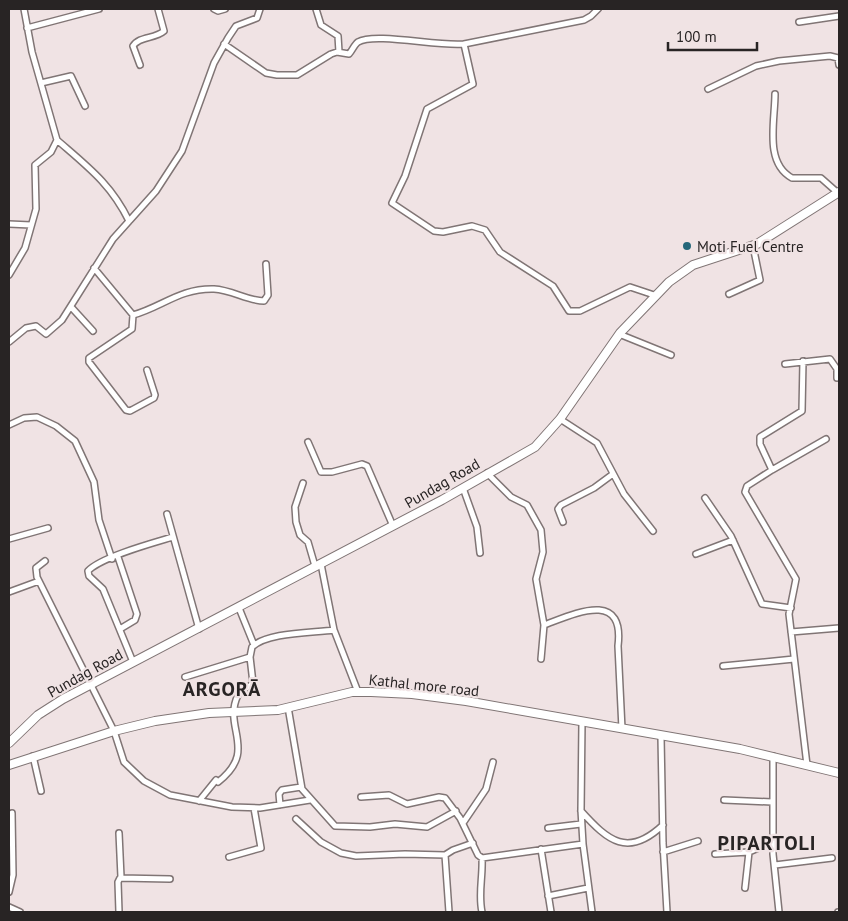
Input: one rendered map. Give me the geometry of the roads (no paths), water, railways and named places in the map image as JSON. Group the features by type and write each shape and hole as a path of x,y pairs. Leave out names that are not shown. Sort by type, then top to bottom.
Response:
{"street":[{"path":"24,9 27,28 57,140 107,184 121,204 128,221"},
{"path":"27,28 99,9"},
{"path":"140,65 133,46 138,40 158,35 164,31 158,9"},
{"path":"214,9 218,11 225,9"},
{"path":"9,342 33,325 43,333 49,332 56,327 72,308 94,268 113,239 156,191 179,157 210,71 224,44 236,26 257,18 260,9"},
{"path":"316,9 320,25 338,36 340,52"},
{"path":"224,44 266,73 277,76 294,76 331,54 340,52 349,54 358,42 367,40 445,45 464,44 584,20 598,9"},
{"path":"799,22 839,16"},
{"path":"464,44 473,84 426,109 405,176 392,203 434,231 443,232 472,226 486,230 500,252 553,286 569,311 580,311 630,288 654,295"},
{"path":"708,89 756,66 779,60 830,56 838,58 839,65"},
{"path":"41,83 72,76 85,106"},
{"path":"775,94 774,144 778,166 792,178 821,178 839,192"},
{"path":"9,275 25,248 32,225 37,199 35,165 51,152 57,140"},
{"name":"Pundag Road","path":"9,743 38,715 90,684 199,629 393,526 535,447 560,419 596,370 619,334 654,295 678,274 693,265 754,246 839,192"},
{"path":"9,224 32,225"},
{"path":"729,294 760,280 754,246"},
{"path":"132,315 172,297 202,290 237,293 264,301 268,295 266,264"},
{"path":"94,268 132,315 132,329 90,357 89,362 126,410 130,411 154,398 156,395 147,370"},
{"path":"72,308 93,331"},
{"path":"619,334 671,355"},
{"path":"785,364 839,358"},
{"path":"832,359 837,369 837,378"},
{"path":"772,470 760,444 760,437 802,411 803,362"},
{"path":"9,426 24,418 37,417 56,426 74,441 94,482 99,520 137,614 134,622 120,629"},
{"path":"560,419 597,443 624,494 653,531"},
{"path":"807,766 791,632 790,608 796,579 745,492 747,486 826,439"},
{"path":"308,442 320,469 324,473 362,464 367,466 393,526"},
{"path":"487,473 511,497 527,505 541,530 543,552 536,574 544,625 541,659"},
{"path":"563,522 558,509 561,504 594,488 613,474"},
{"path":"303,483 295,507 296,522 300,535 308,542 318,565 334,630 358,692"},
{"path":"462,488 477,527 480,553"},
{"path":"705,498 733,540 762,604 790,608"},
{"path":"166,514 199,629"},
{"path":"9,539 48,528"},
{"path":"133,662 102,586 88,572 89,569 115,558 173,537"},
{"path":"696,554 733,540"},
{"path":"45,561 36,568 39,581 114,731 124,762 144,780 163,792 199,801 232,807 254,808 310,800"},
{"path":"9,592 39,581"},
{"path":"239,608 254,645"},
{"path":"544,625 590,610 603,611 612,616 620,632 618,646 622,729"},
{"path":"791,632 839,628"},
{"path":"199,801 217,781 229,773 240,749 233,712 240,692 254,683 250,656 254,645 291,634 334,630"},
{"path":"184,677 250,656"},
{"path":"723,666 794,659"},
{"name":"Kathal more road","path":"9,766 33,756 114,731 183,716 260,712 358,692 440,697 773,756 839,773"},
{"path":"288,707 301,787 330,822 342,827 395,824 427,827 456,811"},
{"path":"582,722 580,810 592,912"},
{"path":"661,737 662,825 667,912"},
{"path":"33,756 41,791"},
{"path":"773,756 773,842 780,912"},
{"path":"463,823 486,789 493,762"},
{"path":"280,805 279,794 282,790 301,787"},
{"path":"361,796 389,795 404,803 411,804 443,796 456,811 482,858 482,877 479,895 482,912"},
{"path":"724,800 772,802"},
{"path":"229,857 261,848 254,808"},
{"path":"580,810 597,829 613,840 631,843 641,841 662,825"},
{"path":"9,892 13,875 12,813"},
{"path":"296,819 321,842 341,853 356,856 445,855 473,843"},
{"path":"548,828 581,824"},
{"path":"119,912 120,833"},
{"path":"663,852 698,841"},
{"path":"715,854 749,852 773,842"},
{"path":"482,858 583,844"},
{"path":"541,850 551,912"},
{"path":"745,888 749,852"},
{"path":"445,855 449,912"},
{"path":"775,865 832,858"},
{"path":"120,877 170,879"},
{"path":"548,896 588,888"},
{"path":"9,907 20,912"}],"place":[{"name":"Moti Fuel Centre","path":"687,246"}],"district":[{"name":"ARGORĀ","path":"222,689"},
{"name":"PIPARTOLI","path":"767,843"}]}
